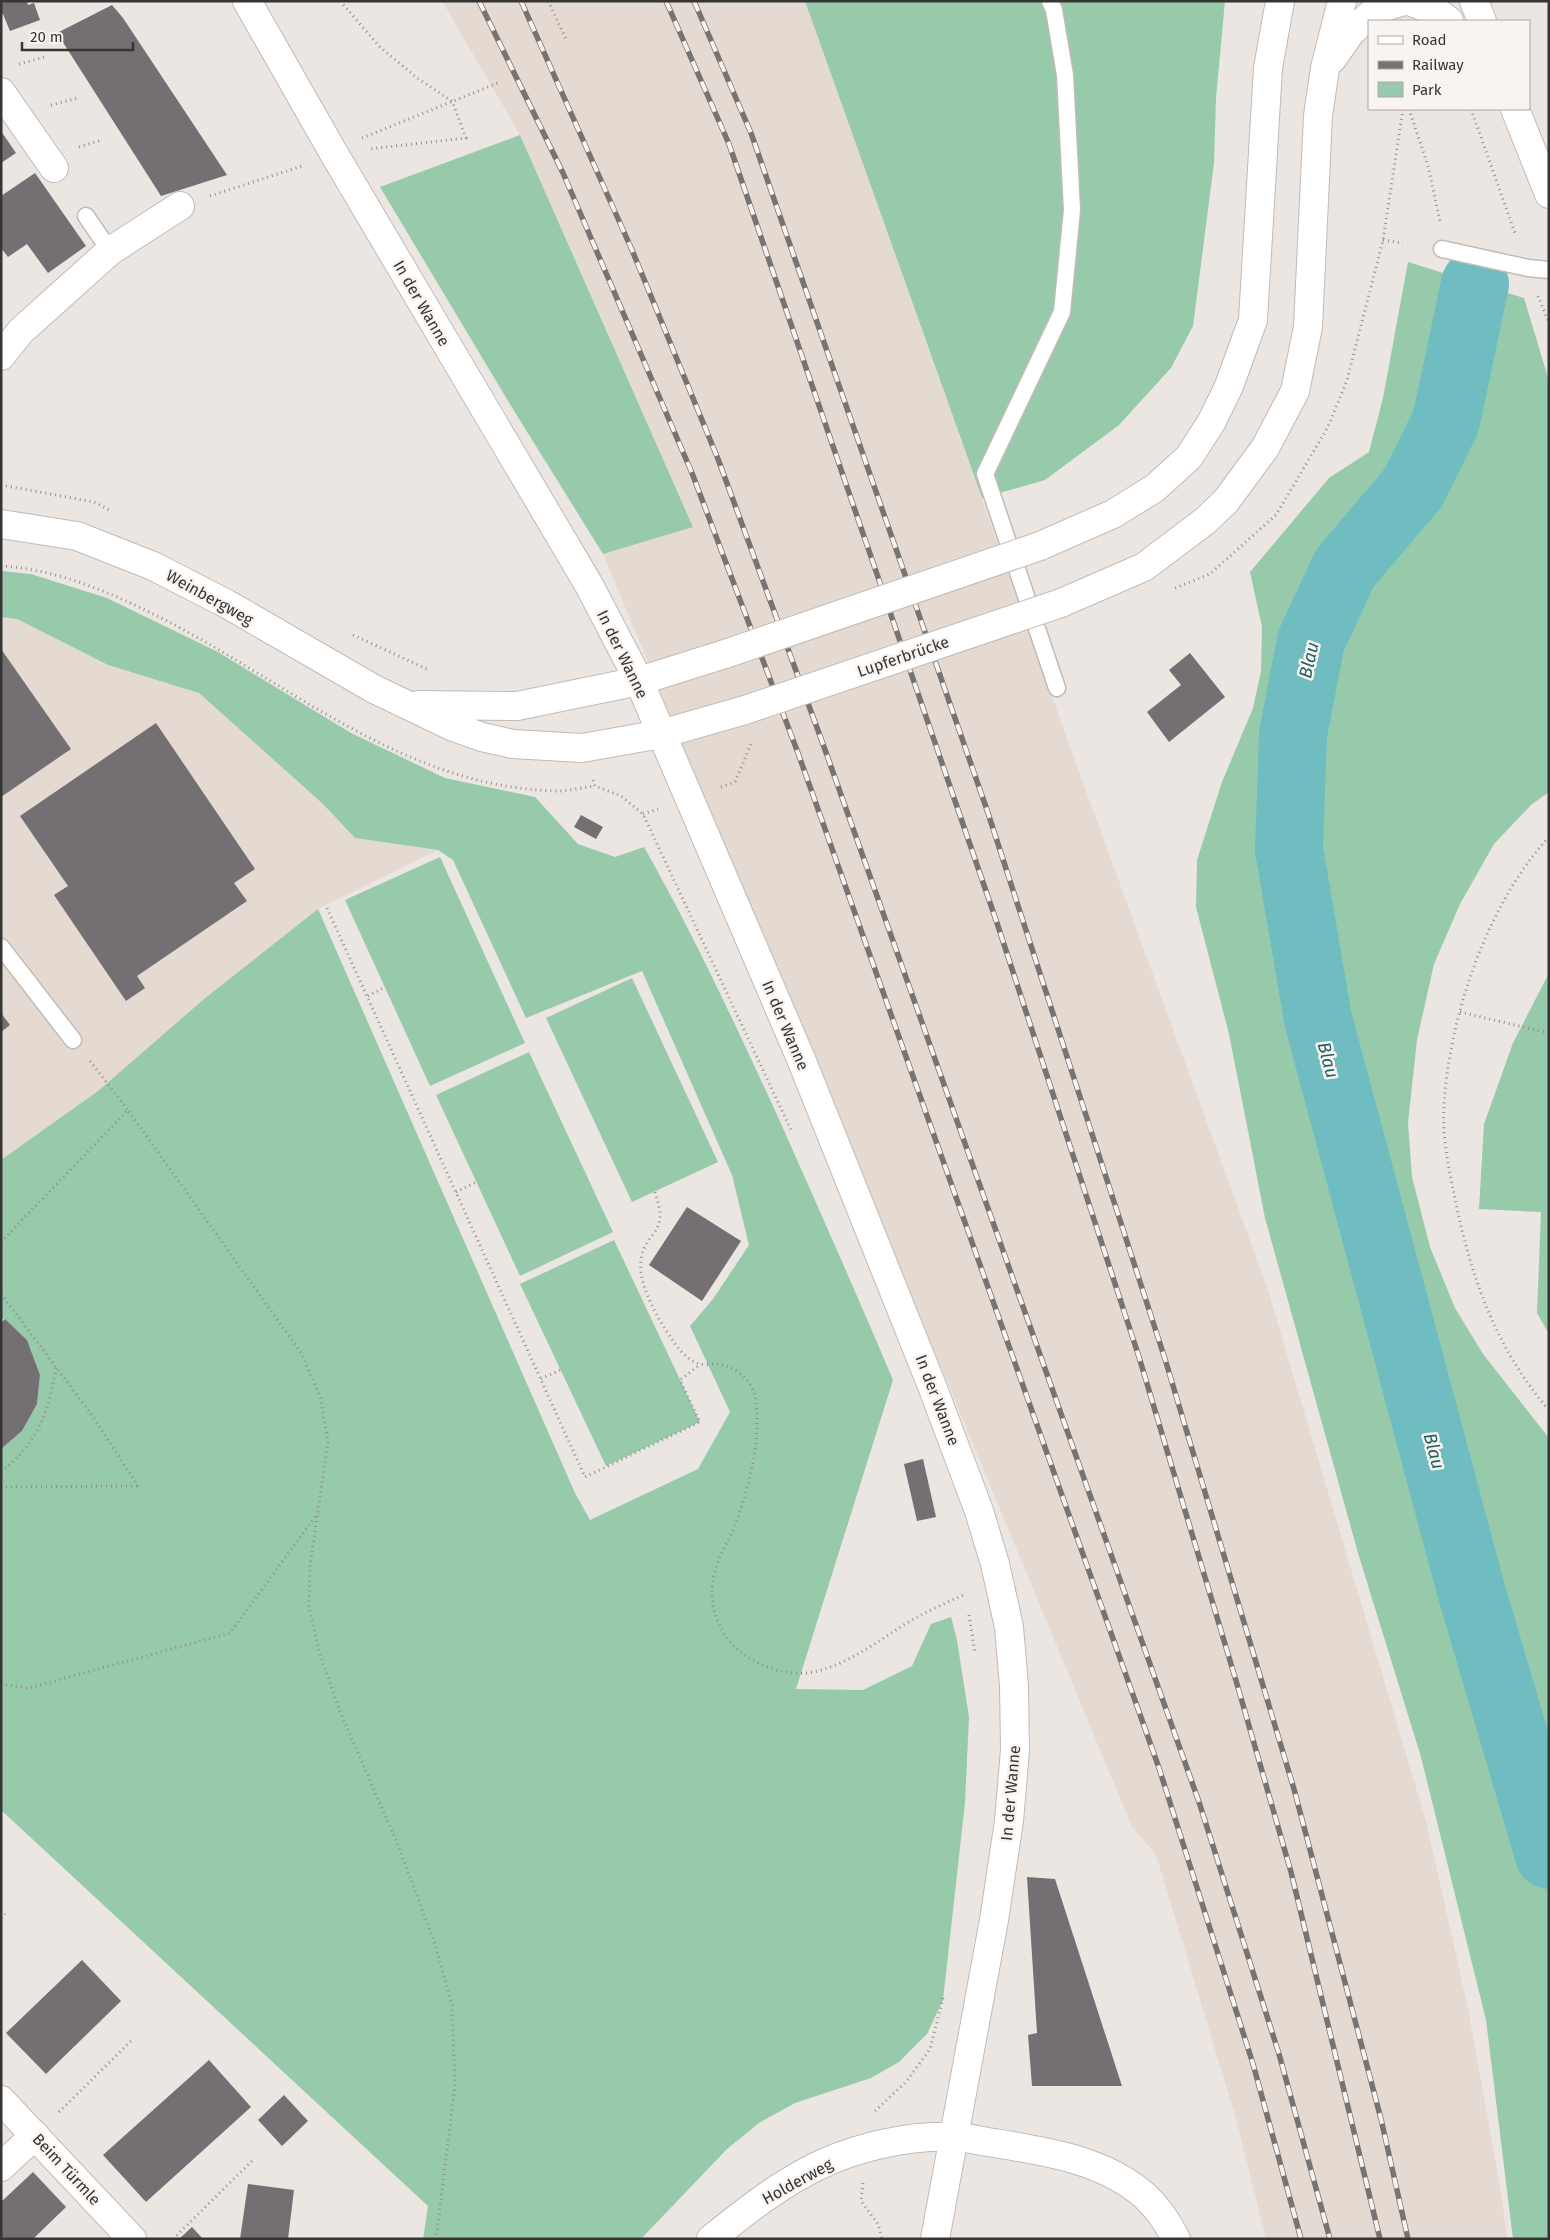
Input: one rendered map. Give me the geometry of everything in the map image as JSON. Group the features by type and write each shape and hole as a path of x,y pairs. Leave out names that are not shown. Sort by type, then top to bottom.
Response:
{"street":[{"name":"In der Wanne","path":"247,1 343,147 588,584 639,682 801,1059 948,1427 982,1520 995,1564 1009,1626 1014,1686 1015,1750 1009,1821 994,1920 935,2239"},
{"name":"Weinbergweg","path":"406,704 469,707 517,706 639,682 1040,546 1113,514 1155,488 1189,457 1212,421 1229,386 1253,320 1268,68 1280,1"},
{"name":"Lupferbrücke","path":"661,734 745,710 1061,603 1144,567 1205,521 1226,500 1265,448 1295,390 1308,327 1318,116 1325,68 1342,1"},
{"path":"1325,68 1351,32 1377,10 1404,1"},
{"path":"1409,1 1437,12 1448,20"},
{"path":"1474,1 1482,20"},
{"path":"1,92 54,168"},
{"path":"1516,110 1549,194"},
{"path":"1,356 21,331 110,251 180,206"},
{"name":"Weinbergweg","path":"1,524 77,536 154,566 226,604 374,689 452,726 482,737 513,744 582,748 661,734"},
{"name":"Beim Türmle","path":"1,2100 132,2239"},
{"path":"1,2166 35,2135"},
{"path":"953,2137 1069,2157 1108,2172 1145,2196 1166,2221 1176,2239"},
{"name":"Holderweg","path":"711,2239 756,2203 824,2163 869,2148 918,2139 953,2137"}],"lane":[{"path":"1050,1 1054,10 1065,75 1072,210 1062,312 986,474 1057,688"},
{"path":"86,216 110,251"},
{"path":"1442,249 1528,268 1549,270"},
{"path":"1,947 73,1040"}],"path":[{"path":"340,1 380,47 417,78 452,101 466,138 343,147"},
{"path":"548,1 567,41"},
{"path":"10,66 48,56"},
{"path":"343,147 498,83"},
{"path":"1403,110 1383,240 1403,243"},
{"path":"1409,110 1428,166 1440,218 1442,249"},
{"path":"1472,110 1528,268"},
{"path":"180,206 306,164"},
{"path":"1,566 18,567 64,576 110,593 165,619 346,726 392,750 440,770 473,780 558,791 595,786 621,796 643,814 795,1140"},
{"path":"688,799 735,782 743,760 755,737"},
{"path":"582,748 595,786"},
{"path":"1549,837 1533,855 1505,898 1483,943 1452,1038 1444,1106 1449,1169 1462,1235 1479,1291 1499,1337 1527,1384 1549,1410"},
{"path":"328,908 585,1478 700,1422 680,1380 700,1364"},
{"path":"368,996 385,987"},
{"path":"1460,1012 1549,1033"},
{"path":"73,1040 128,1110 301,1353 320,1396 328,1441 310,1566 309,1607 319,1651 339,1709 398,1845 435,1944 452,2006 455,2086 436,2239"},
{"path":"1,1242 128,1110"},
{"path":"456,1192 476,1182"},
{"path":"655,1192 660,1210 660,1220 656,1231 645,1244 641,1257 642,1274 649,1298 672,1339 686,1357 700,1364 727,1366 738,1372 754,1388 756,1401 756,1445 750,1480 738,1518 717,1563 713,1584 714,1617 732,1645 747,1657 766,1667 791,1673 816,1671 846,1662 913,1619 966,1594"},
{"path":"1,1294 91,1414 138,1486 1,1488"},
{"path":"1,1472 21,1456 39,1430 51,1398 56,1368"},
{"path":"541,1379 560,1370"},
{"path":"1,1684 29,1688 230,1633 318,1513"},
{"path":"964,1585 967,1603"},
{"path":"969,1611 976,1656"},
{"path":"1,1918 5,1914"},
{"path":"875,2108 906,2082 930,2049 944,1991"},
{"path":"35,2135 130,2041"},
{"path":"173,2239 252,2161"},
{"path":"861,2201 878,2224 882,2239"}],"shaded area":[{"path":"442,1 805,1 1069,744 1267,1287 1426,1821 1468,2008 1502,2198 1507,2239 1266,2239 1236,2119 1156,1855 1132,1827 603,554 693,526 520,135"},
{"path":"1,617 17,619 108,665 199,693 323,804 355,838 438,850 318,909 204,999 98,1091 1,1160"}],"green space":[{"path":"805,1 1225,1 1216,98 1214,163 1193,326 1171,368 1119,425 1045,480 982,498"},
{"path":"520,135 693,527 603,554 508,401 380,187"},
{"path":"1408,262 1524,298 1549,381 1549,792 1531,805 1494,844 1460,904 1434,964 1417,1040 1408,1123 1412,1177 1430,1247 1455,1308 1483,1354 1549,1438 1549,2239 1513,2239 1486,2020 1421,1757 1358,1553 1265,1218 1229,1034 1196,907 1197,860 1222,782 1253,708 1261,671 1262,627 1250,572 1329,478 1369,452 1383,398"},
{"path":"1,571 31,574 107,598 218,652 351,733 445,778 535,797 578,844 615,857 644,847 697,947 778,1117 893,1380 796,1689 863,1690 912,1666 931,1624 951,1617 957,1640 969,1717 965,1803 943,2000 927,2034 899,2062 871,2078 795,2103 759,2123 727,2149 641,2239 423,2239 428,2206 1,1810 1,1449 22,1431 37,1404 40,1375 27,1340 5,1319 1,1319 1,1160 98,1091 204,999 318,909 575,1493 590,1520 698,1469 730,1412 690,1326 713,1299 749,1245 732,1175 642,971 526,1018 453,860 438,850 355,838 323,804 199,693 108,665 17,619 1,617"},
{"path":"440,857 525,1043 430,1086 345,900"},
{"path":"1549,973 1549,1334 1537,1313 1541,1212 1479,1209 1484,1124 1513,1043"},
{"path":"632,978 718,1162 632,1202 546,1018"},
{"path":"529,1052 613,1232 520,1276 436,1095"},
{"path":"614,1240 700,1422 606,1466 520,1284"}],"building":[{"path":"1,1 27,1 28,5 34,3 40,20 10,31 3,14 1,15"},
{"path":"112,5 123,18 227,175 161,196 57,33"},
{"path":"1,131 16,153 1,163"},
{"path":"35,173 86,246 48,273 27,244 8,257 1,248 1,196"},
{"path":"1,649 71,749 1,797"},
{"path":"1190,653 1225,697 1169,742 1147,712 1181,685 1169,670"},
{"path":"156,723 255,869 234,883 247,901 137,976 145,988 126,1001 54,895 68,886 20,816"},
{"path":"581,815 603,827 596,839 574,827"},
{"path":"1,1013 10,1025 1,1032"},
{"path":"687,1207 741,1241 702,1301 649,1265"},
{"path":"5,1319 27,1340 40,1375 37,1404 22,1431 1,1449 1,1323"},
{"path":"923,1459 936,1517 917,1521 904,1464"},
{"path":"1027,1877 1055,1879 1122,2086 1032,2086 1028,2035 1037,2033"},
{"path":"82,1960 121,2001 46,2074 6,2033"},
{"path":"209,2060 251,2107 146,2202 103,2155"},
{"path":"284,2095 308,2121 282,2146 258,2120"},
{"path":"33,2172 66,2207 33,2239 1,2239 1,2202"},
{"path":"248,2184 294,2190 288,2239 240,2239"},
{"path":"192,2227 203,2239 179,2239"}],"waterway":[{"name":"Blau","path":"1475,284 1446,421 1413,488 1345,568 1311,641 1293,734 1289,849 1318,1019 1471,1590 1549,1855"}],"railway":[{"path":"479,1 563,173 692,473 798,753 1159,1768 1253,2064 1301,2239"},
{"path":"521,1 632,250 718,459 823,744 1199,1802 1279,2054 1330,2239"},
{"path":"666,1 729,144 997,923 1139,1357 1291,1872 1380,2239"},
{"path":"694,1 751,133 987,810 1165,1359 1294,1789 1381,2119 1408,2239"}]}
